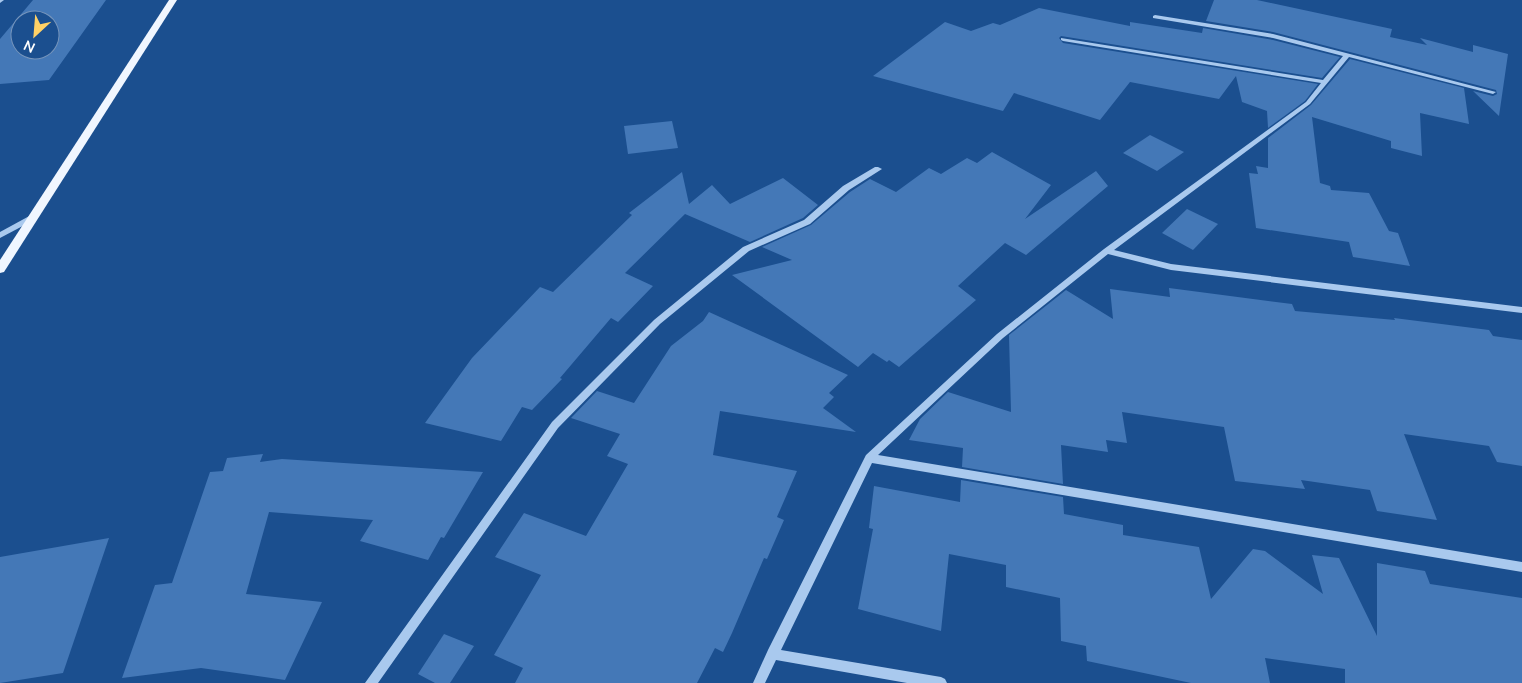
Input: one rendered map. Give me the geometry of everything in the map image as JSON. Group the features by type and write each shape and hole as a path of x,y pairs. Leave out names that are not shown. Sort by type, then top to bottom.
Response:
{"main road":[{"path":"0,268 173,0"}],"street":[{"path":"1155,17 1273,36 1493,92"},
{"path":"1063,39 1325,82"},
{"path":"759,683 869,458 1000,336 1107,251 1308,103 1347,55"},
{"path":"371,683 555,425 575,404 657,322 746,249 807,222 846,188 878,169"},
{"path":"0,235 33,217"},
{"path":"1107,251 1171,267 1522,310"},
{"path":"869,458 1522,567"},
{"path":"772,654 941,683"}],"building":[{"path":"33,0 106,0 49,80 0,84 0,39 10,27 10,60 60,60 60,10 25,10"},
{"path":"1214,0 1257,0 1392,29 1390,37 1427,45 1420,38 1473,52 1473,45 1508,54 1499,116 1473,91 1493,96 1497,94 1496,90 1273,32 1206,21"},
{"path":"1039,8 1130,26 1130,22 1202,33 1203,28 1273,40 1340,57 1322,78 1061,36 1059,38 1063,43 1318,84 1305,101 1268,128 1267,111 1242,102 1236,76 1219,99 1130,82 1100,120 1014,93 1003,111 873,76 945,22 971,31 993,23 1000,25"},
{"path":"1350,59 1464,88 1469,124 1420,113 1422,156 1391,148 1391,141 1312,117 1320,183 1330,186 1331,190 1369,193 1389,231 1398,233 1410,266 1353,257 1349,242 1256,228 1249,173 1258,174 1256,166 1268,168 1268,138 1311,105"},
{"path":"672,121 678,148 628,154 624,126"},
{"path":"1150,135 1184,152 1157,171 1123,153"},
{"path":"992,152 1051,185 1025,219 1096,171 1108,186 1026,255 1005,243 958,286 976,300 899,367 873,353 858,367 732,275 792,260 762,247 811,225 850,192 870,179 896,192 929,168 941,174 967,158 977,163"},
{"path":"682,172 689,204 712,185 730,204 783,178 818,205 803,218 750,242 685,214 625,273 653,286 618,322 611,318 560,378 562,379 532,410 522,407 501,441 425,423 472,358 540,287 553,292 632,215 629,213"},
{"path":"1187,209 1218,224 1193,250 1162,233"},
{"path":"1169,288 1292,304 1295,311 1395,320 1394,318 1489,330 1493,336 1522,340 1522,466 1497,462 1489,446 1404,434 1437,520 1377,511 1370,490 1301,480 1305,489 1235,481 1224,427 1122,412 1127,443 1106,440 1108,452 1061,445 1063,484 962,467 963,448 909,440 920,419 948,392 1011,412 1009,335 1066,290 1113,319 1110,289 1170,297"},
{"path":"709,312 848,375 829,393 834,397 823,408 856,432 720,411 713,455 797,471 777,517 784,520 767,559 764,558 723,652 715,648 697,683 515,683 523,668 494,655 541,575 495,557 524,513 586,536 628,464 607,456 620,434 571,418 597,391 634,403 671,346 703,321"},
{"path":"263,454 260,462 282,459 483,472 444,538 441,537 428,560 360,541 373,520 269,512 246,594 322,602 285,680 201,668 122,678 155,585 172,583 210,472 223,471 227,458"},
{"path":"961,480 1063,497 1064,514 1123,525 1123,535 1199,547 1211,599 1253,549 1265,551 1323,594 1312,555 1339,558 1377,636 1377,563 1425,571 1430,584 1522,598 1522,683 1345,683 1345,669 1265,658 1270,683 1191,683 1087,661 1086,646 1061,641 1060,598 1006,587 1006,565 949,554 941,631 858,609 873,529 869,528 874,486 960,502"},
{"path":"109,538 63,673 0,683 0,557"},
{"path":"444,634 474,646 450,683 435,683 418,674"}]}
